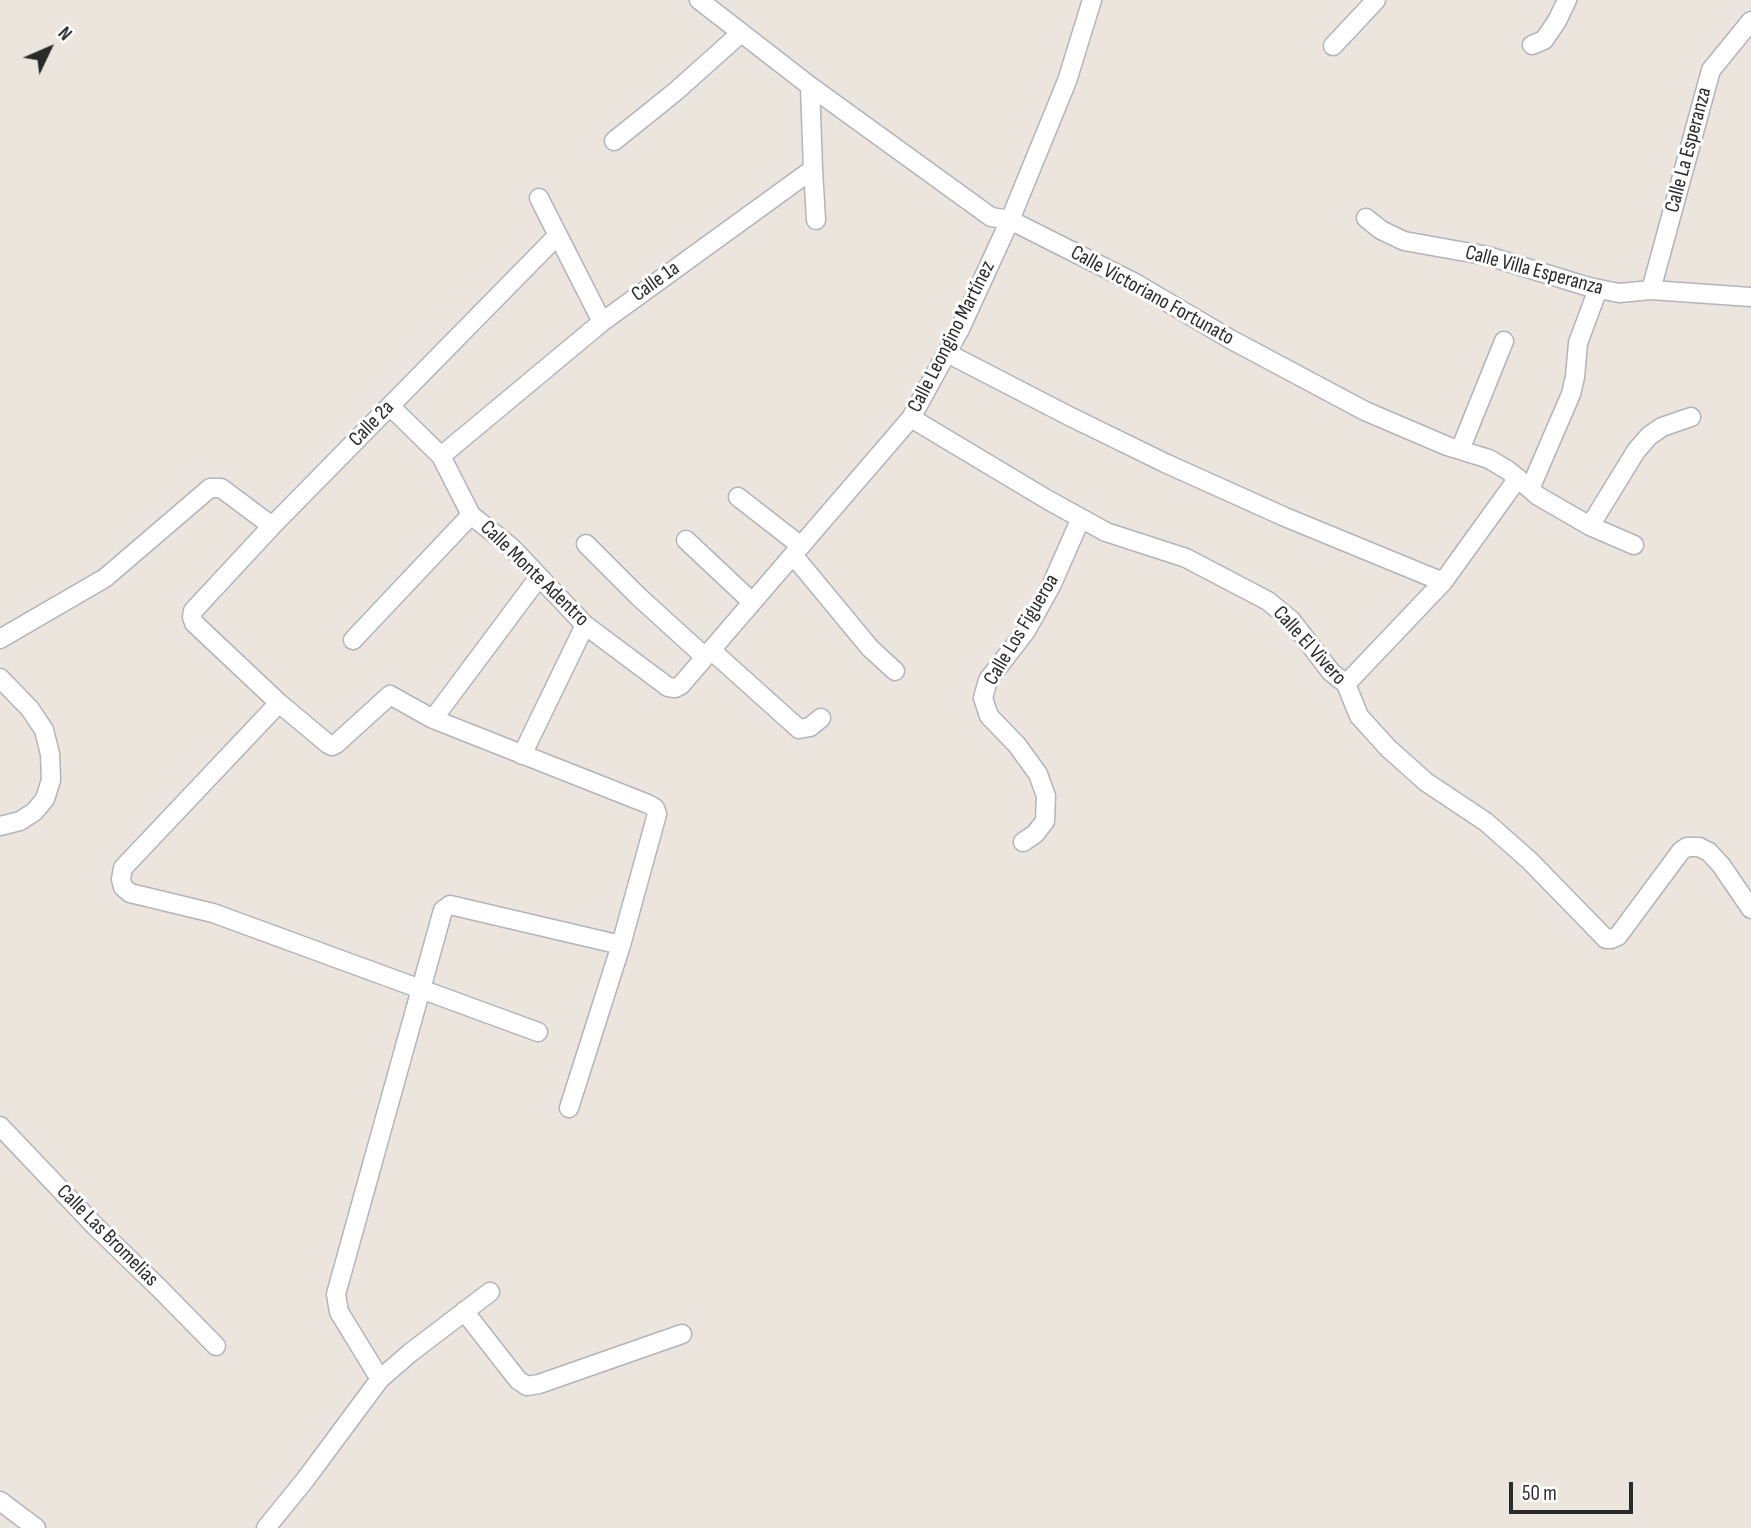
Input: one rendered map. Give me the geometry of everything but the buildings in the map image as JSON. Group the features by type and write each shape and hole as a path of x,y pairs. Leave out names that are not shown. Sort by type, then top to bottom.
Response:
{"street":[{"name":"Calle Victoriano Fortunato","path":"699,0 810,86 991,218 1010,220 1135,283 1230,340 1365,411 1447,446 1489,459 1538,496 1590,526 1634,545"},
{"name":"Calle Leongino Martínez","path":"675,688 681,685 911,418 960,329 1010,220 1067,81 1092,0"},
{"path":"1334,46 1376,0"},
{"path":"1532,45 1544,40 1567,0"},
{"name":"Calle La Esperanza","path":"1651,290 1711,70 1751,21"},
{"path":"614,141 675,92 741,33"},
{"path":"810,86 816,220"},
{"name":"Calle 1a","path":"441,456 602,321 813,169"},
{"path":"539,198 602,321"},
{"name":"Calle Villa Esperanza","path":"1366,218 1381,230 1404,241 1488,256 1598,289 1619,293 1651,290 1751,297"},
{"name":"Calle 2a","path":"279,703 194,622 192,611 558,235"},
{"path":"1346,684 1443,582 1524,483 1571,394 1578,343 1598,289"},
{"path":"1460,450 1504,341"},
{"path":"947,353 1165,463 1285,517 1443,582"},
{"name":"Calle Monte Adentro","path":"390,405 441,456 471,515 511,547 585,625 668,687 675,688"},
{"path":"1590,526 1636,451 1649,436 1662,427 1690,417"},
{"name":"Calle El Vivero","path":"911,418 1106,532 1186,558 1268,601 1291,620 1331,672 1346,684 1359,716 1388,748 1426,782 1486,822 1530,861 1606,939 1618,936 1681,851 1687,847 1699,847 1709,852 1721,864 1751,909"},
{"path":"0,639 105,578 211,488 221,488 272,526"},
{"path":"738,497 797,550 870,648 895,671"},
{"path":"354,640 471,515"},
{"name":"Calle Los Figueroa","path":"1023,842 1035,834 1045,821 1046,796 1038,774 989,716 983,698 988,680 1026,631 1051,586 1081,518"},
{"path":"686,540 752,602"},
{"path":"586,544 639,597 799,729 810,727 821,718"},
{"path":"433,719 539,577"},
{"path":"522,755 585,625"},
{"path":"0,678 30,709 44,730 50,754 51,780 45,799 34,812 20,821 0,825"},
{"path":"538,1032 213,913 130,893 121,879 124,868 279,703 332,746 390,695 433,719 648,804 655,808 657,814 621,945 569,1108"},
{"path":"380,1379 339,1312 336,1294 443,910 450,905 621,945"},
{"name":"Calle Las Bromelias","path":"0,1126 95,1226 216,1346"},
{"path":"265,1528 305,1480 380,1379 490,1292"},
{"path":"464,1311 519,1380 527,1386 682,1334"},
{"path":"0,1501 36,1528"}]}
